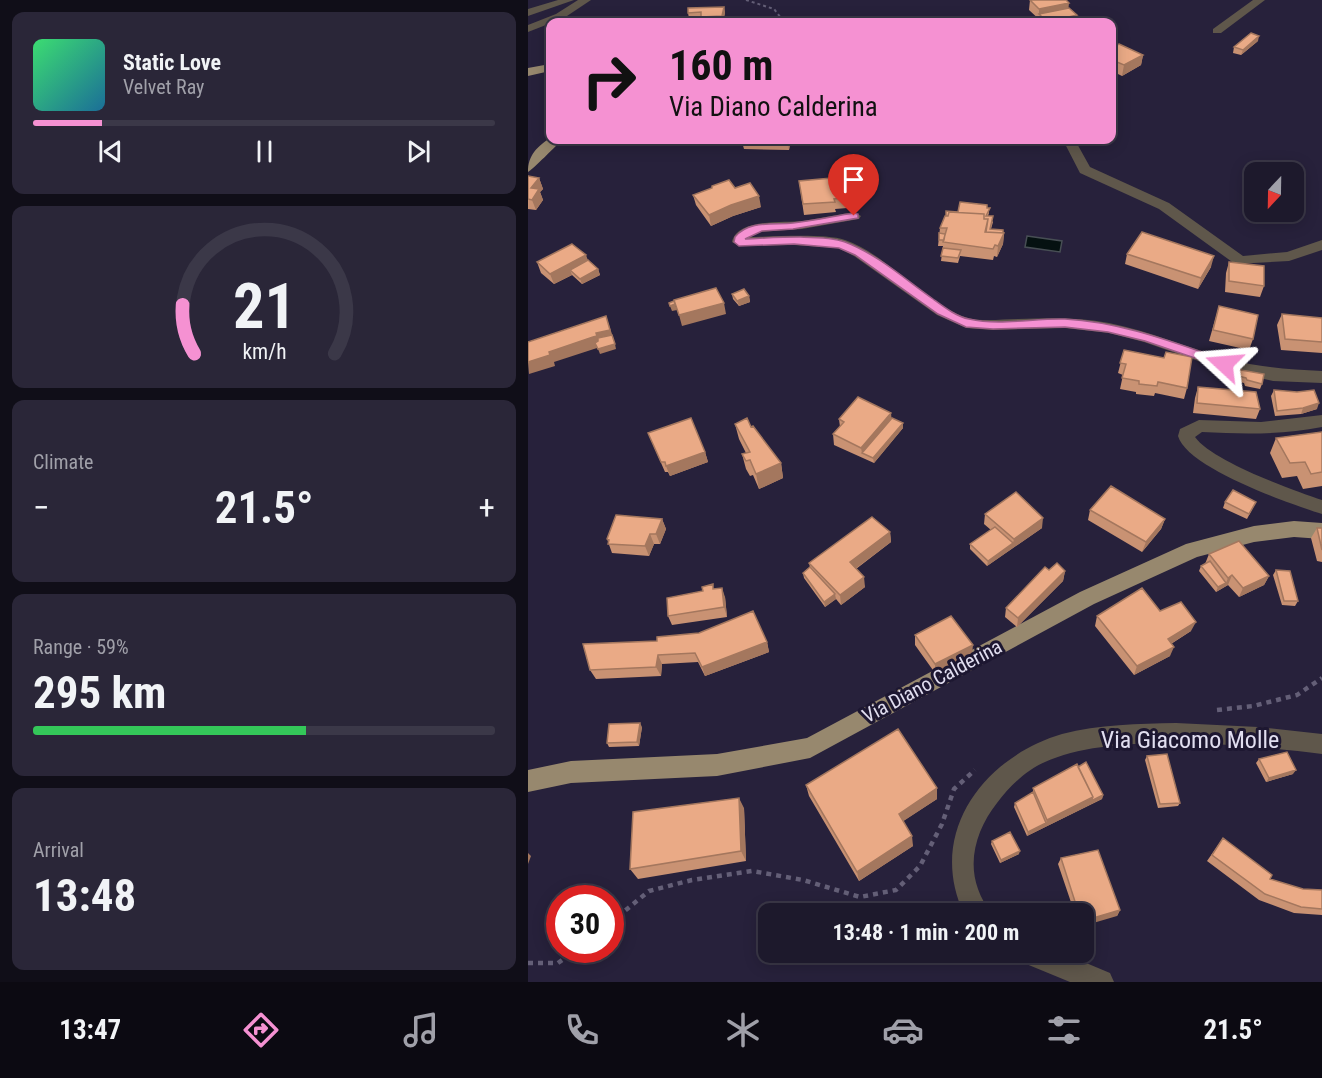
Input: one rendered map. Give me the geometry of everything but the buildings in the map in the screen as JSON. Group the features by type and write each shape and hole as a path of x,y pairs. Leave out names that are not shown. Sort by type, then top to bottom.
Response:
{"main road":[{"path":"528,72 546,69"},
{"path":"528,168 543,148 550,144"},
{"name":"Via Diano Calderina","path":"528,781 572,772 717,765 810,748 1087,598 1192,550 1254,534 1294,529 1322,531"}],"street":[{"path":"528,14 570,0"},
{"path":"555,18 586,0"},
{"path":"1217,31 1260,0"},
{"path":"528,29 546,22"},
{"path":"1071,144 1085,170 1164,206 1240,261 1289,256 1322,245"},
{"path":"854,216 793,226 761,227 745,232 739,242 794,241 841,244 859,253 942,311 966,323 993,325 1065,323 1108,328 1148,338 1224,364 1263,373 1322,377"},
{"path":"1322,421 1261,428 1199,426 1186,434 1190,445 1216,461 1297,499 1322,507"},
{"name":"Via Giacomo Molle","path":"972,903 966,892 962,875 965,840 971,823 990,793 1012,771 1037,754 1086,740 1148,735 1238,736 1322,744"},
{"path":"1055,963 1101,982"}],"path":[{"path":"746,0 774,9 781,18"},
{"path":"528,963 546,963"}],"shaded area":[{"path":"1027,236 1062,241 1060,252 1025,247"}],"route":[{"path":"854,216 793,226 761,227 745,232 739,242 794,241 841,244 859,253 942,311 966,323 993,325 1065,323 1108,328 1148,338 1224,364"}]}
